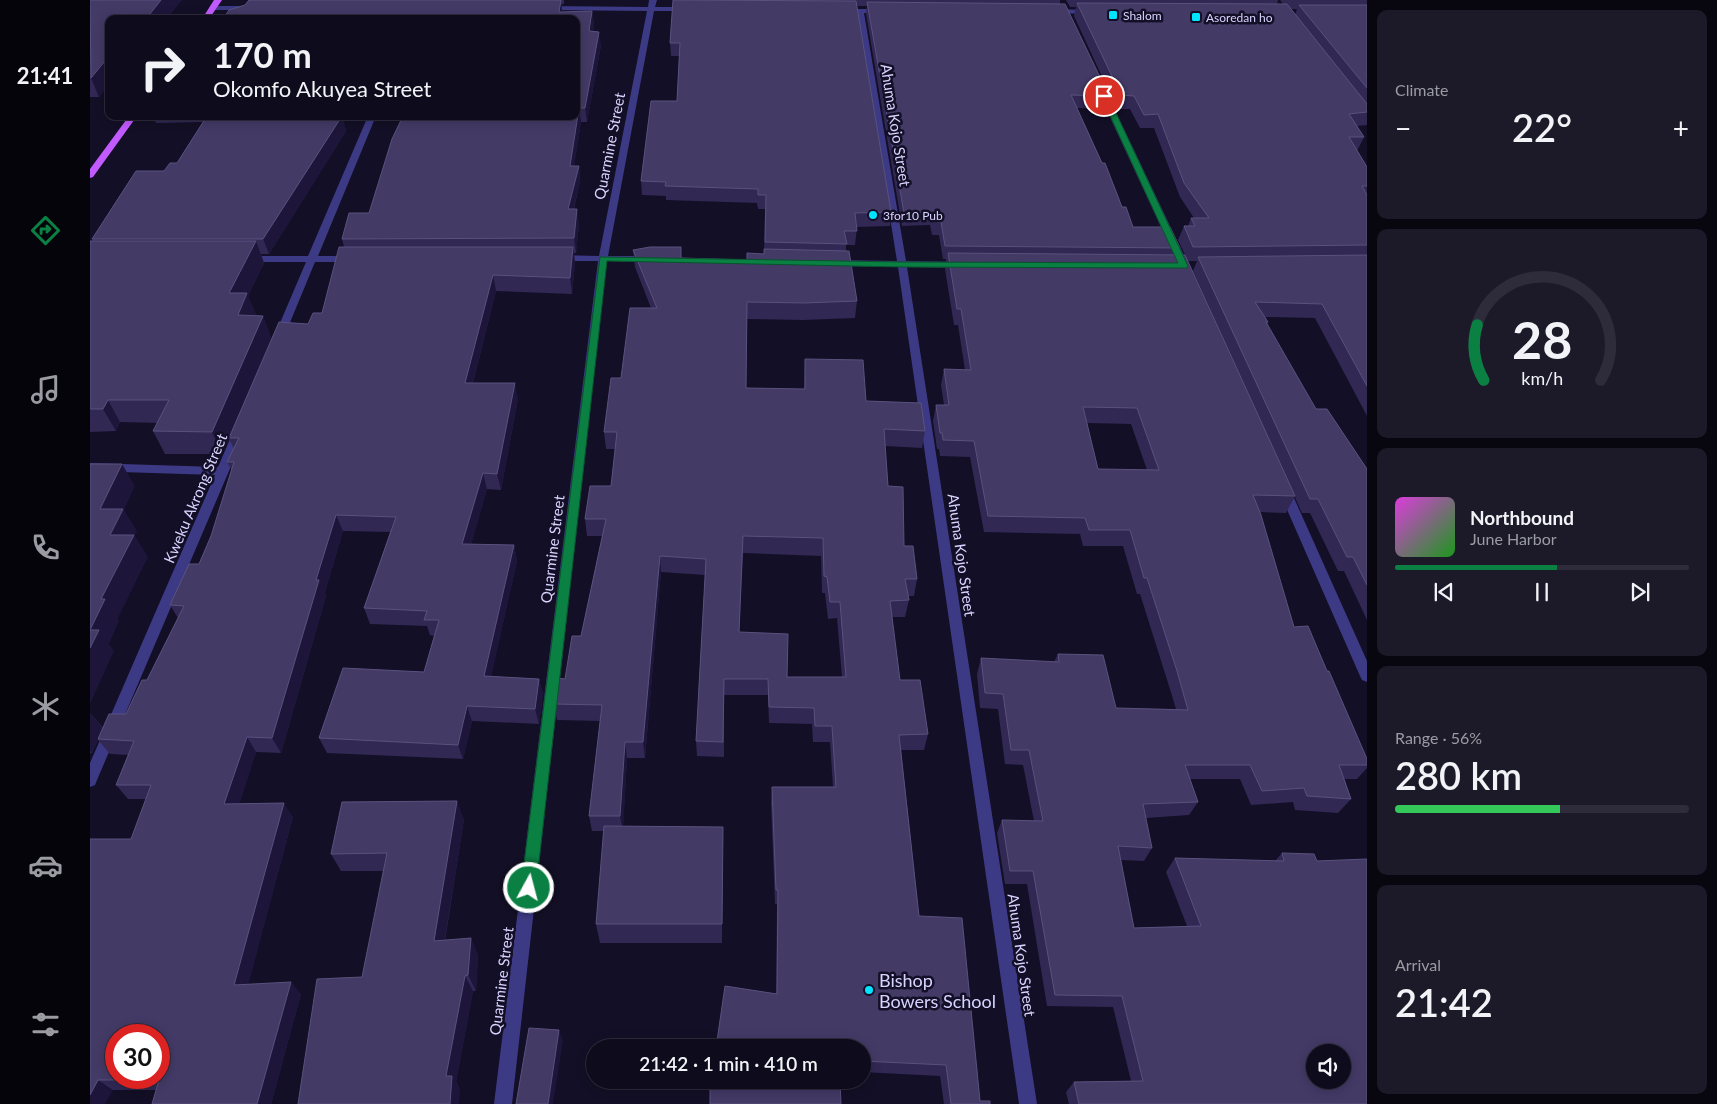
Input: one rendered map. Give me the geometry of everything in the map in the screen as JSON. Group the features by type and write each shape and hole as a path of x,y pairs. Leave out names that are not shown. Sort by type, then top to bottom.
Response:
{"main road":[{"path":"208,15 218,0"},
{"path":"90,175 130,120"}],"street":[{"path":"1061,0 1067,15"},
{"path":"536,8 653,4 702,9"},
{"name":"Quarmine Street","path":"503,1104 603,258 653,4"},
{"path":"213,8 262,8"},
{"path":"830,10 889,11"},
{"name":"Ahuma Kojo Street","path":"860,11 902,264 1028,1104"},
{"path":"1045,11 1067,15 1102,12"},
{"path":"1098,81 1192,284"},
{"path":"273,351 370,120"},
{"path":"544,258 663,260"},
{"path":"234,259 360,259"},
{"path":"822,263 970,265"},
{"name":"Kweku Akrong Street","path":"90,780 242,425"},
{"path":"90,467 223,471"},
{"path":"1277,475 1367,676"}],"building":[{"path":"90,0 161,0 149,15 105,15 105,61 91,78"},
{"path":"249,0 561,0 559,12 592,11 589,31 599,32 585,108 580,108 580,15 226,15 229,10 245,5"},
{"path":"673,0 856,1 891,212 855,213 857,231 844,231 847,244 765,242 766,195 758,195 758,189 665,186 666,182 641,181 651,101 677,101 680,43 670,43"},
{"path":"867,2 1065,4 1109,96 1071,95 1102,163 1105,163 1122,207 1126,207 1133,227 1170,227 1180,248 945,246 941,222 934,222 932,212 904,213"},
{"path":"1077,3 1287,4 1367,104 1367,112 1349,114 1364,137 1349,137 1367,167 1367,186 1362,186 1367,195 1367,245 1193,247 1184,226 1195,226 1191,218 1209,218 1184,183 1158,114 1144,115 1134,96 1121,95"},
{"path":"1299,5 1367,5 1367,88"},
{"path":"204,120 339,120 263,239 92,239 136,171 164,171 170,163 177,163"},
{"path":"401,120 577,120 570,166 579,166 568,209 577,209 574,238 342,239 349,213 369,213 392,139"},
{"path":"90,241 256,241 229,293 247,293 238,315 263,316 212,432 153,431 169,400 108,400 103,409 90,409"},
{"path":"339,247 573,247 570,278 493,275 465,383 515,383 497,474 483,473 462,544 514,545 484,676 539,679 535,709 467,706 458,745 319,738 343,668 424,672 439,620 424,620 427,611 364,608 396,517 336,515 316,580 319,580 272,738 247,737 224,804 284,803 234,985 291,982 257,1104 152,1104 156,1089 170,1089 170,1024 105,1024 105,1080 98,1080 90,1095 90,839 131,839 151,785 116,785 134,741 98,739 109,714 126,714 142,680 147,680 184,606 170,605 189,564 199,564 211,536 234,462 227,462 239,438 229,438 279,322 308,324 313,313 322,313"},
{"path":"650,247 681,247 681,258 747,260 747,253 764,254 764,249 849,251 857,301 804,303 747,302 746,388 805,389 805,359 863,360 866,401 921,403 925,431 884,429 888,486 903,487 904,546 913,546 917,579 905,579 909,600 890,601 900,680 920,680 928,734 899,735 919,916 962,918 980,1101 990,1101 990,1104 951,1104 946,1065 871,1061 871,1039 717,1039 725,986 777,994 778,890 776,890 772,787 836,787 832,726 815,726 814,708 769,707 768,679 724,679 723,742 696,741 706,559 660,556 643,742 625,742 620,816 589,816 602,705 554,704 557,678 565,679 572,636 581,636 606,519 585,519 590,486 611,486 617,432 604,432 611,378 621,378 630,308 657,308 633,250","holes":["743,536 823,538 824,576 827,577 830,602 840,602 846,677 787,677 788,634 739,632"]},
{"path":"948,253 1185,255 1295,496 1253,495 1261,515 1294,627 1308,626 1367,759 1367,765 1339,765 1351,799 1307,796 1304,788 1262,791 1250,765 1185,765 1198,802 1143,804 1152,848 1118,846 1134,928 1201,926 1175,858 1284,861 1282,853 1314,854 1317,861 1367,859 1367,1104 1079,1104 1074,1082 1143,1081 1122,996 1055,995 1033,871 1010,871 1002,820 1043,821 1029,750 1011,750 1003,694 985,693 981,658 1059,662 1058,654 1103,655 1116,708 1188,710 1130,530 1089,530 1085,518 988,516 974,441 943,440 942,433 940,433 936,405 949,405 944,369 971,370 961,309 957,309","holes":["1083,407 1137,408 1159,470 1098,469"]},
{"path":"1367,255 1367,386 1322,304 1255,302 1316,409 1327,409 1367,469 1367,585 1353,557 1347,557 1318,499 1310,499 1198,257"},
{"path":"90,464 122,464 100,509 123,509 110,535 134,535 101,599 105,599 90,630"},
{"path":"90,630 99,630 90,648"},
{"path":"457,801 434,941 471,938 468,975 465,976 446,1076 452,1076 450,1104 298,1104 317,979 362,977 387,853 331,854 342,802"},
{"path":"604,826 723,827 722,924 596,924"},
{"path":"529,1028 559,1030 548,1104 516,1104"},
{"path":"710,1089 840,1089 841,1104 710,1104"}],"place":[{"name":"Shalom","path":"1113,15"},
{"name":"Asoredan ho","path":"1196,17"},
{"name":"3for10 Pub","path":"873,215"},
{"name":"Bishop Bowers School","path":"869,990"}],"route":[{"path":"529,888 603,258 902,264 1184,266 1104,96"}]}
